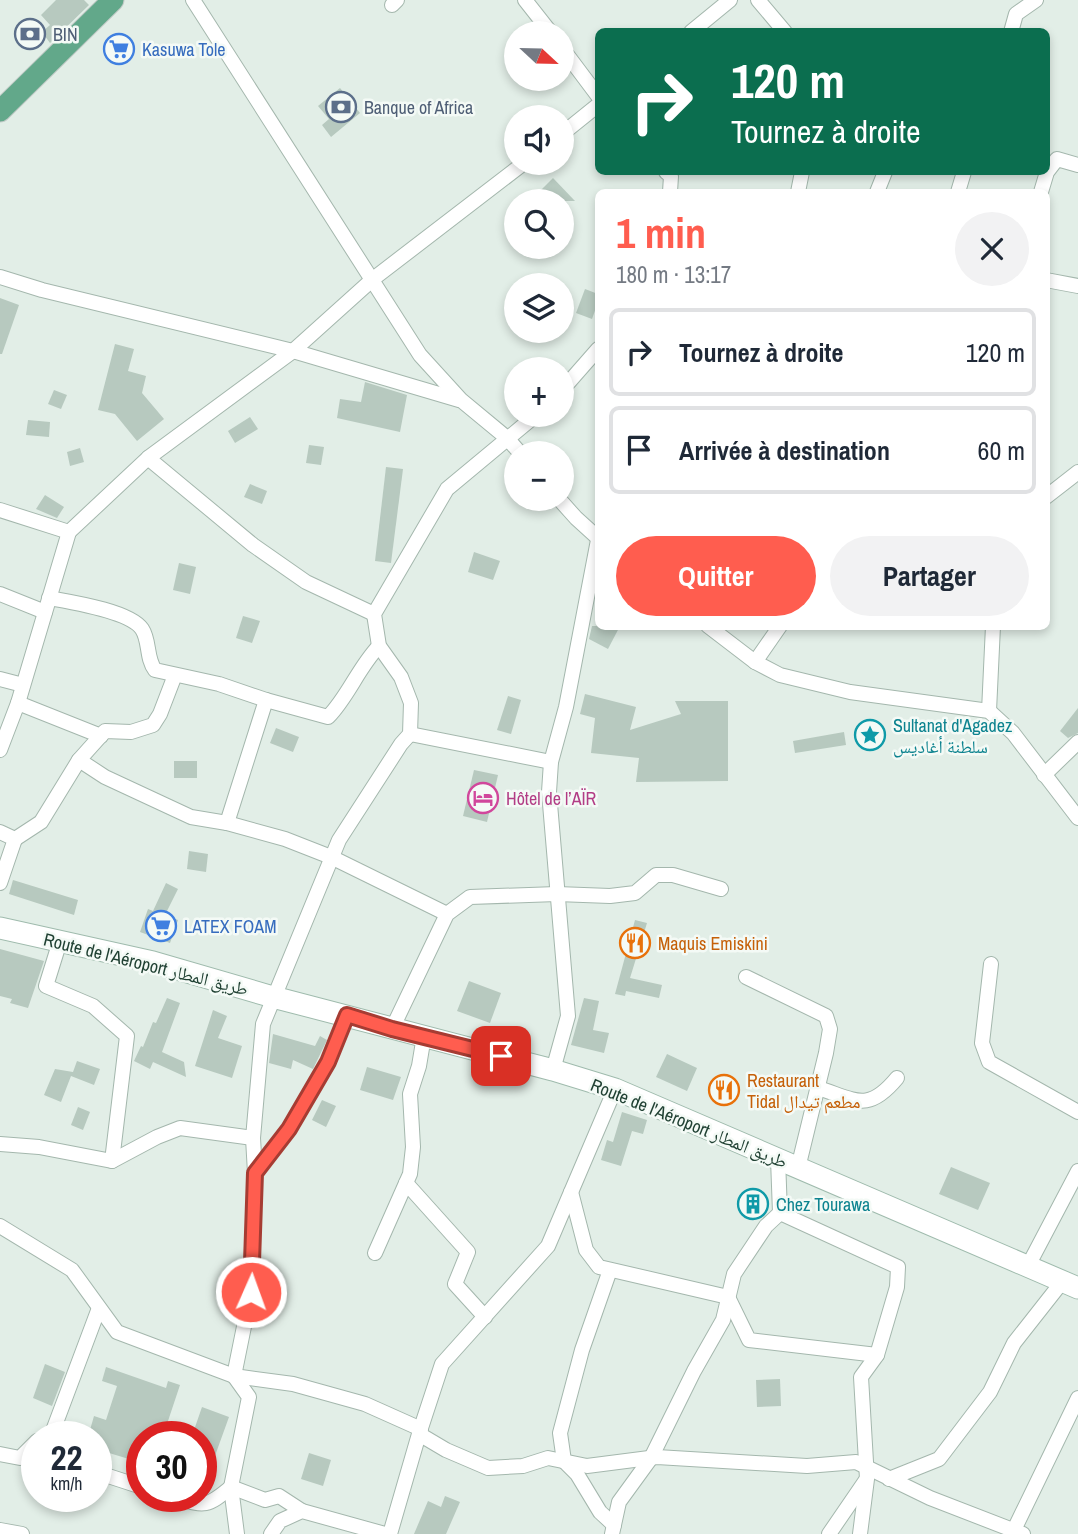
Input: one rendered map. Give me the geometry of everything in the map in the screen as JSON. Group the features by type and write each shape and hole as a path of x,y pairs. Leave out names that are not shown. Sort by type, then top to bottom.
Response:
{"main road":[{"path":"0,111 113,0"},
{"name":"Route de l'Aéroport طريق المطار","path":"0,928 153,962 615,1089 1070,1285"}],"street":[{"path":"193,0 420,355 461,400 510,441"},
{"path":"525,0 542,21"},
{"path":"696,28 730,0"},
{"path":"758,0 782,28"},
{"path":"1012,28 1017,14 1036,0"},
{"path":"574,64 595,92"},
{"path":"574,124 595,107"},
{"path":"1050,167 1057,159 1078,165"},
{"path":"0,750 18,702 69,532 148,458 293,351 373,279 508,175"},
{"path":"0,277 42,290 293,351 461,400"},
{"path":"1050,281 1078,286"},
{"path":"574,376 595,352"},
{"path":"237,1534 231,1487 248,1397 234,1376 251,1292 255,1173 253,1138 262,1024 339,840 410,734 411,703 401,677 379,646 374,614 447,489 521,427"},
{"path":"148,458 253,545 306,582 374,614"},
{"path":"1050,493 1078,472"},
{"path":"0,510 69,532"},
{"path":"570,511 595,536"},
{"path":"553,1070 568,1016 549,792 551,762 566,707 595,555"},
{"path":"0,594 47,605 106,610 137,623 144,631 151,665 155,670 219,684 328,717 337,708 364,662 379,646"},
{"path":"713,630 755,662 780,675 850,692 989,711 1013,733 1078,818"},
{"path":"755,662 777,630"},
{"path":"989,711 993,630"},
{"path":"0,883 15,839 41,822 79,760 104,731 131,732 153,725 175,675"},
{"path":"0,679 23,685"},
{"path":"227,823 265,700"},
{"path":"18,702 101,736"},
{"path":"410,734 551,762"},
{"path":"1044,775 1078,742"},
{"path":"79,760 105,777 191,817 227,823 285,839 331,857 447,914"},
{"path":"0,832 15,839"},
{"path":"392,1029 447,914 470,897 557,894 610,896 635,893 656,875 673,876 721,889"},
{"path":"60,941 46,986 93,1006 127,1036 112,1161"},
{"path":"991,964 982,1043 989,1062 1078,1112"},
{"path":"746,977 826,1016 830,1029 798,1168"},
{"path":"255,1173 289,1129 328,1062 347,1015"},
{"path":"375,1253 410,1174 413,1147 410,1094 419,1066 424,1036"},
{"path":"818,1088 859,1101 872,1100 885,1092 897,1077"},
{"path":"231,1487 265,1500 279,1496 302,1511 387,1534 442,1364 548,1246 615,1089"},
{"path":"0,1144 39,1147 112,1161 180,1128 253,1138"},
{"path":"613,1530 619,1502 651,1458 694,1371 723,1320 734,1274 766,1226 780,1213 778,1159"},
{"path":"1028,1266 1078,1171"},
{"path":"406,1183 468,1252 455,1284 485,1317"},
{"path":"571,1192 586,1250 599,1267 728,1297"},
{"path":"780,1213 898,1266 897,1287 877,1355 861,1377 866,1473 860,1534"},
{"path":"0,1226 72,1270 117,1332 234,1376 293,1384 365,1404 420,1432 446,1450 488,1468 523,1466 548,1458 587,1466 651,1458 807,1466 856,1462 866,1473 889,1479 1017,1533 1078,1398"},
{"path":"610,1270 582,1350 560,1433 564,1461 577,1474 613,1530"},
{"path":"889,1479 939,1459 990,1392 1014,1343 1070,1285"},
{"path":"728,1297 748,1340 877,1355"},
{"path":"58,1421 99,1308"},
{"path":"0,1454 21,1457"},
{"path":"829,1534 866,1473"},
{"path":"217,1498 231,1487"},
{"path":"271,1534 281,1521 302,1511"},
{"path":"0,1530 22,1534"}],"building":[{"path":"56,0 84,0 89,5 50,43 42,32 50,25 41,15"},
{"path":"340,88 360,113 331,137 322,125 329,119 318,106"},
{"path":"553,178 564,189 542,189"},
{"path":"585,289 595,293 592,319 576,313"},
{"path":"0,298 19,305 2,354 0,354"},
{"path":"115,344 134,349 128,371 146,376 142,393 164,419 137,441 115,414 98,410"},
{"path":"365,382 407,395 400,432 337,418 340,399 361,402"},
{"path":"54,390 67,395 61,409 48,404"},
{"path":"250,417 258,429 235,443 228,431"},
{"path":"28,420 50,422 49,437 26,435"},
{"path":"309,445 324,447 321,465 306,463"},
{"path":"80,448 84,462 70,466 67,452"},
{"path":"386,467 403,469 391,563 375,561"},
{"path":"250,484 267,491 262,504 244,497"},
{"path":"45,495 64,507 57,518 36,509"},
{"path":"474,552 500,561 493,580 468,572"},
{"path":"179,563 196,567 190,594 173,590"},
{"path":"243,616 260,621 252,643 236,638"},
{"path":"592,626 595,626 595,630 618,630 608,649 589,639"},
{"path":"585,694 636,707 630,730 681,714 675,701 728,701 728,781 636,782 639,758 591,753 595,718 580,714"},
{"path":"508,696 521,700 511,734 497,730"},
{"path":"1078,708 1078,733 1068,738 1060,731"},
{"path":"276,728 299,737 293,752 270,743"},
{"path":"844,732 846,745 795,753 793,741"},
{"path":"174,761 197,761 197,778 174,778"},
{"path":"474,770 498,775 487,822 463,816"},
{"path":"189,851 208,854 206,872 187,869"},
{"path":"13,880 78,900 74,915 9,894"},
{"path":"166,883 178,889 165,915 178,920 170,943 140,932 148,909 153,911"},
{"path":"635,920 647,923 630,978 662,985 659,998 626,991 625,996 615,994"},
{"path":"0,949 44,961 28,1008 10,1003 12,999 0,996"},
{"path":"469,981 501,993 490,1023 457,1011"},
{"path":"167,998 180,1003 162,1052 184,1062 186,1077 153,1062 150,1069 134,1061"},
{"path":"584,998 599,1001 593,1030 609,1033 604,1053 571,1045"},
{"path":"213,1010 227,1016 218,1038 242,1046 232,1078 195,1066"},
{"path":"273,1034 315,1046 320,1036 327,1040 313,1069 293,1060 291,1069 269,1063"},
{"path":"667,1054 697,1068 687,1091 656,1077"},
{"path":"77,1061 100,1069 94,1085 71,1076 61,1102 44,1095 55,1069 73,1072"},
{"path":"367,1067 401,1077 393,1100 360,1090"},
{"path":"322,1100 336,1106 326,1127 312,1120"},
{"path":"78,1107 90,1112 83,1130 71,1125"},
{"path":"622,1112 647,1120 643,1134 632,1131 621,1166 601,1160 607,1140 613,1142"},
{"path":"951,1167 990,1183 978,1210 939,1194"},
{"name":"Chez Tourawa","path":"748,1192 765,1198 759,1217 741,1210"},
{"path":"45,1364 65,1372 52,1406 33,1398"},
{"path":"106,1367 166,1388 168,1381 180,1385 168,1421 126,1421 126,1458 112,1454 112,1421 93,1421 94,1416 106,1420 117,1386 102,1381"},
{"path":"780,1379 781,1406 757,1407 756,1380"},
{"path":"202,1407 229,1417 217,1450 217,1421 197,1421"},
{"path":"309,1453 331,1460 323,1486 301,1479"},
{"path":"445,1496 460,1502 446,1534 414,1534 428,1501 441,1507"}],"place":[{"name":"BIN","path":"30,34"},
{"name":"Kasuwa Tole","path":"119,49"},
{"name":"Banque of Africa","path":"341,107"},
{"name":"Sultanat d'Agadez سلطنة أغاديس","path":"870,735"},
{"name":"Hôtel de l’AÏR","path":"483,798"},
{"name":"LATEX FOAM","path":"161,926"},
{"name":"Maquis Emiskini","path":"635,943"},
{"name":"Restaurant Tidal مطعم تيدال","path":"724,1090"},
{"name":"Chez Tourawa","path":"753,1204"}],"route":[{"path":"251,1292 255,1173 289,1129 328,1062 347,1015 501,1056"}]}
